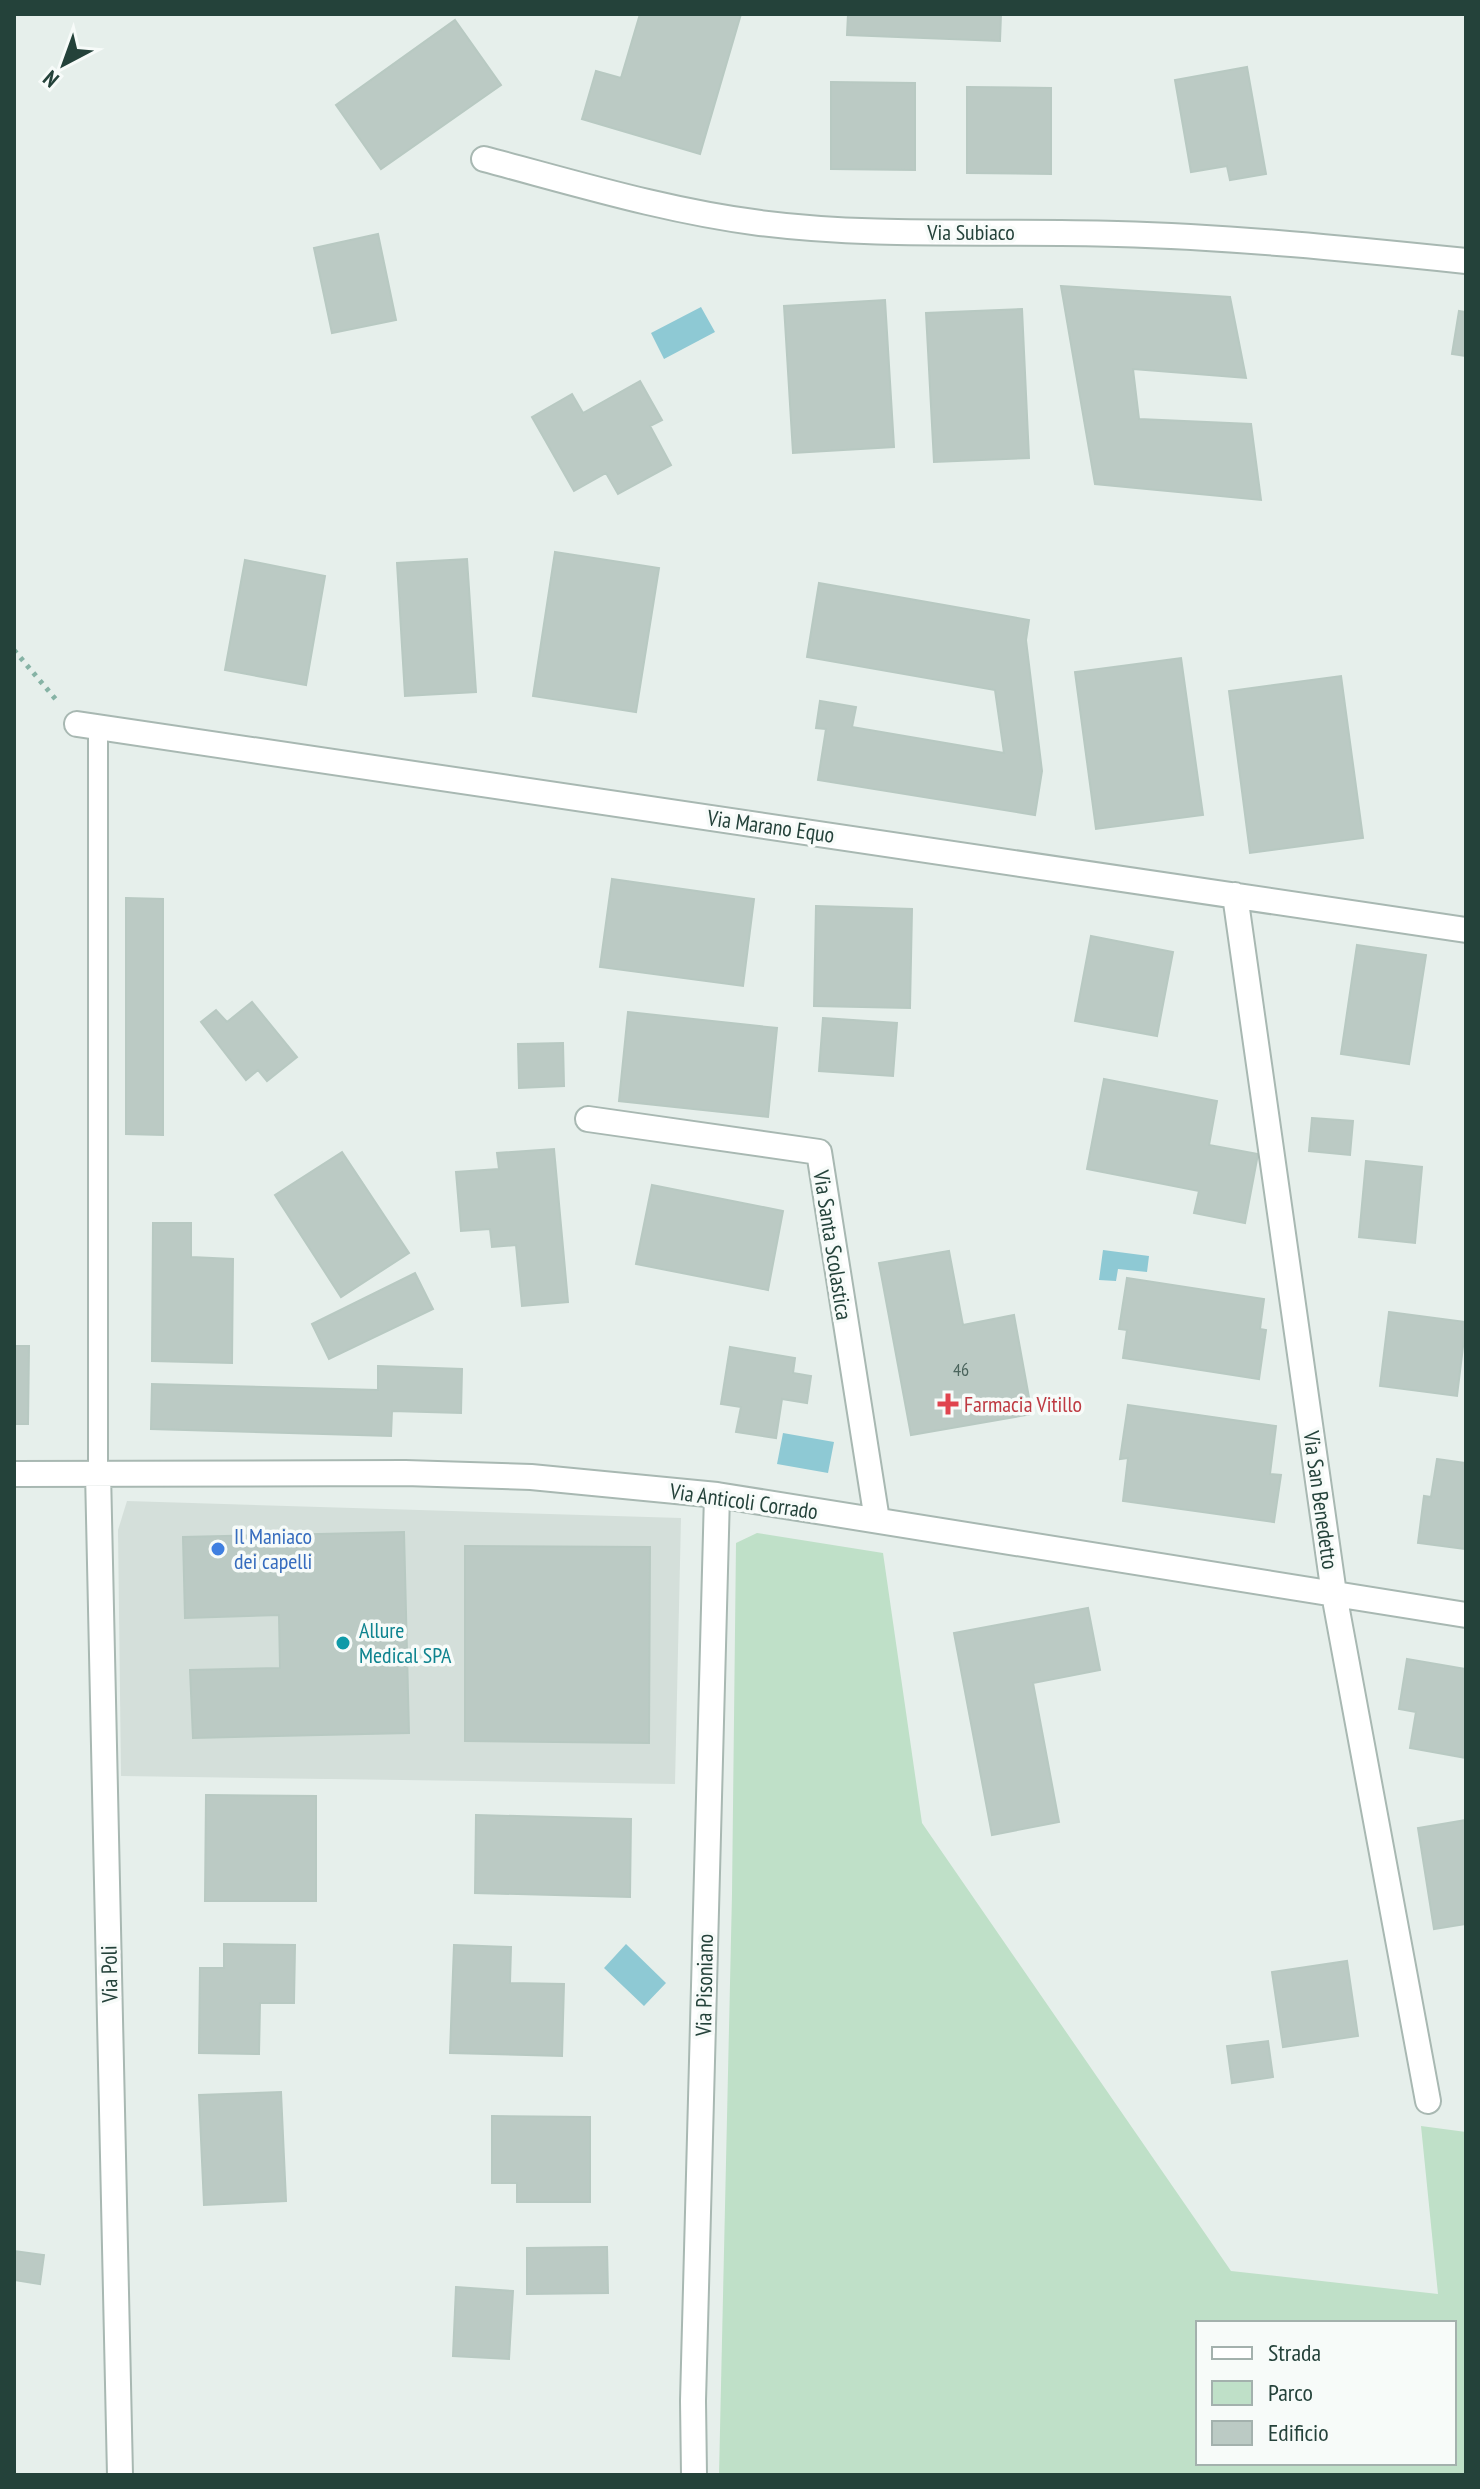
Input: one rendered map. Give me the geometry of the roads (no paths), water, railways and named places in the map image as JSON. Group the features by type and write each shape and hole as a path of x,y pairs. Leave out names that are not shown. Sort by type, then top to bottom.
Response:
{"street":[{"name":"Via Subiaco","path":"484,159 672,208 788,226 852,231 1117,234 1270,242 1466,261"},
{"name":"Via Marano Equo","path":"87,726 1466,930"},
{"name":"Via San Benedetto","path":"1235,895 1334,1594 1428,2101"},
{"name":"Via Santa Scolastica","path":"588,1119 819,1152 877,1520"},
{"name":"Via Poli","path":"98,1472 120,2475"},
{"name":"Via Anticoli Corrado","path":"14,1474 484,1475 717,1495 1466,1615"},
{"name":"Via Pisoniano","path":"694,2475 693,2401 717,1495"}],"lane":[{"path":"87,726 98,1472"}],"water":[{"path":"701,307 715,332 664,359 651,333"},
{"path":"1103,1250 1149,1256 1147,1272 1118,1269 1116,1281 1099,1280"},
{"path":"783,1433 834,1442 828,1473 777,1464"},
{"path":"626,1944 666,1983 644,2006 604,1968"}],"place":[{"name":"Farmacia Vitillo","path":"948,1404"},
{"name":"Il Maniaco dei capelli","path":"218,1549"},
{"name":"Allure Medical SPA","path":"343,1643"}]}
